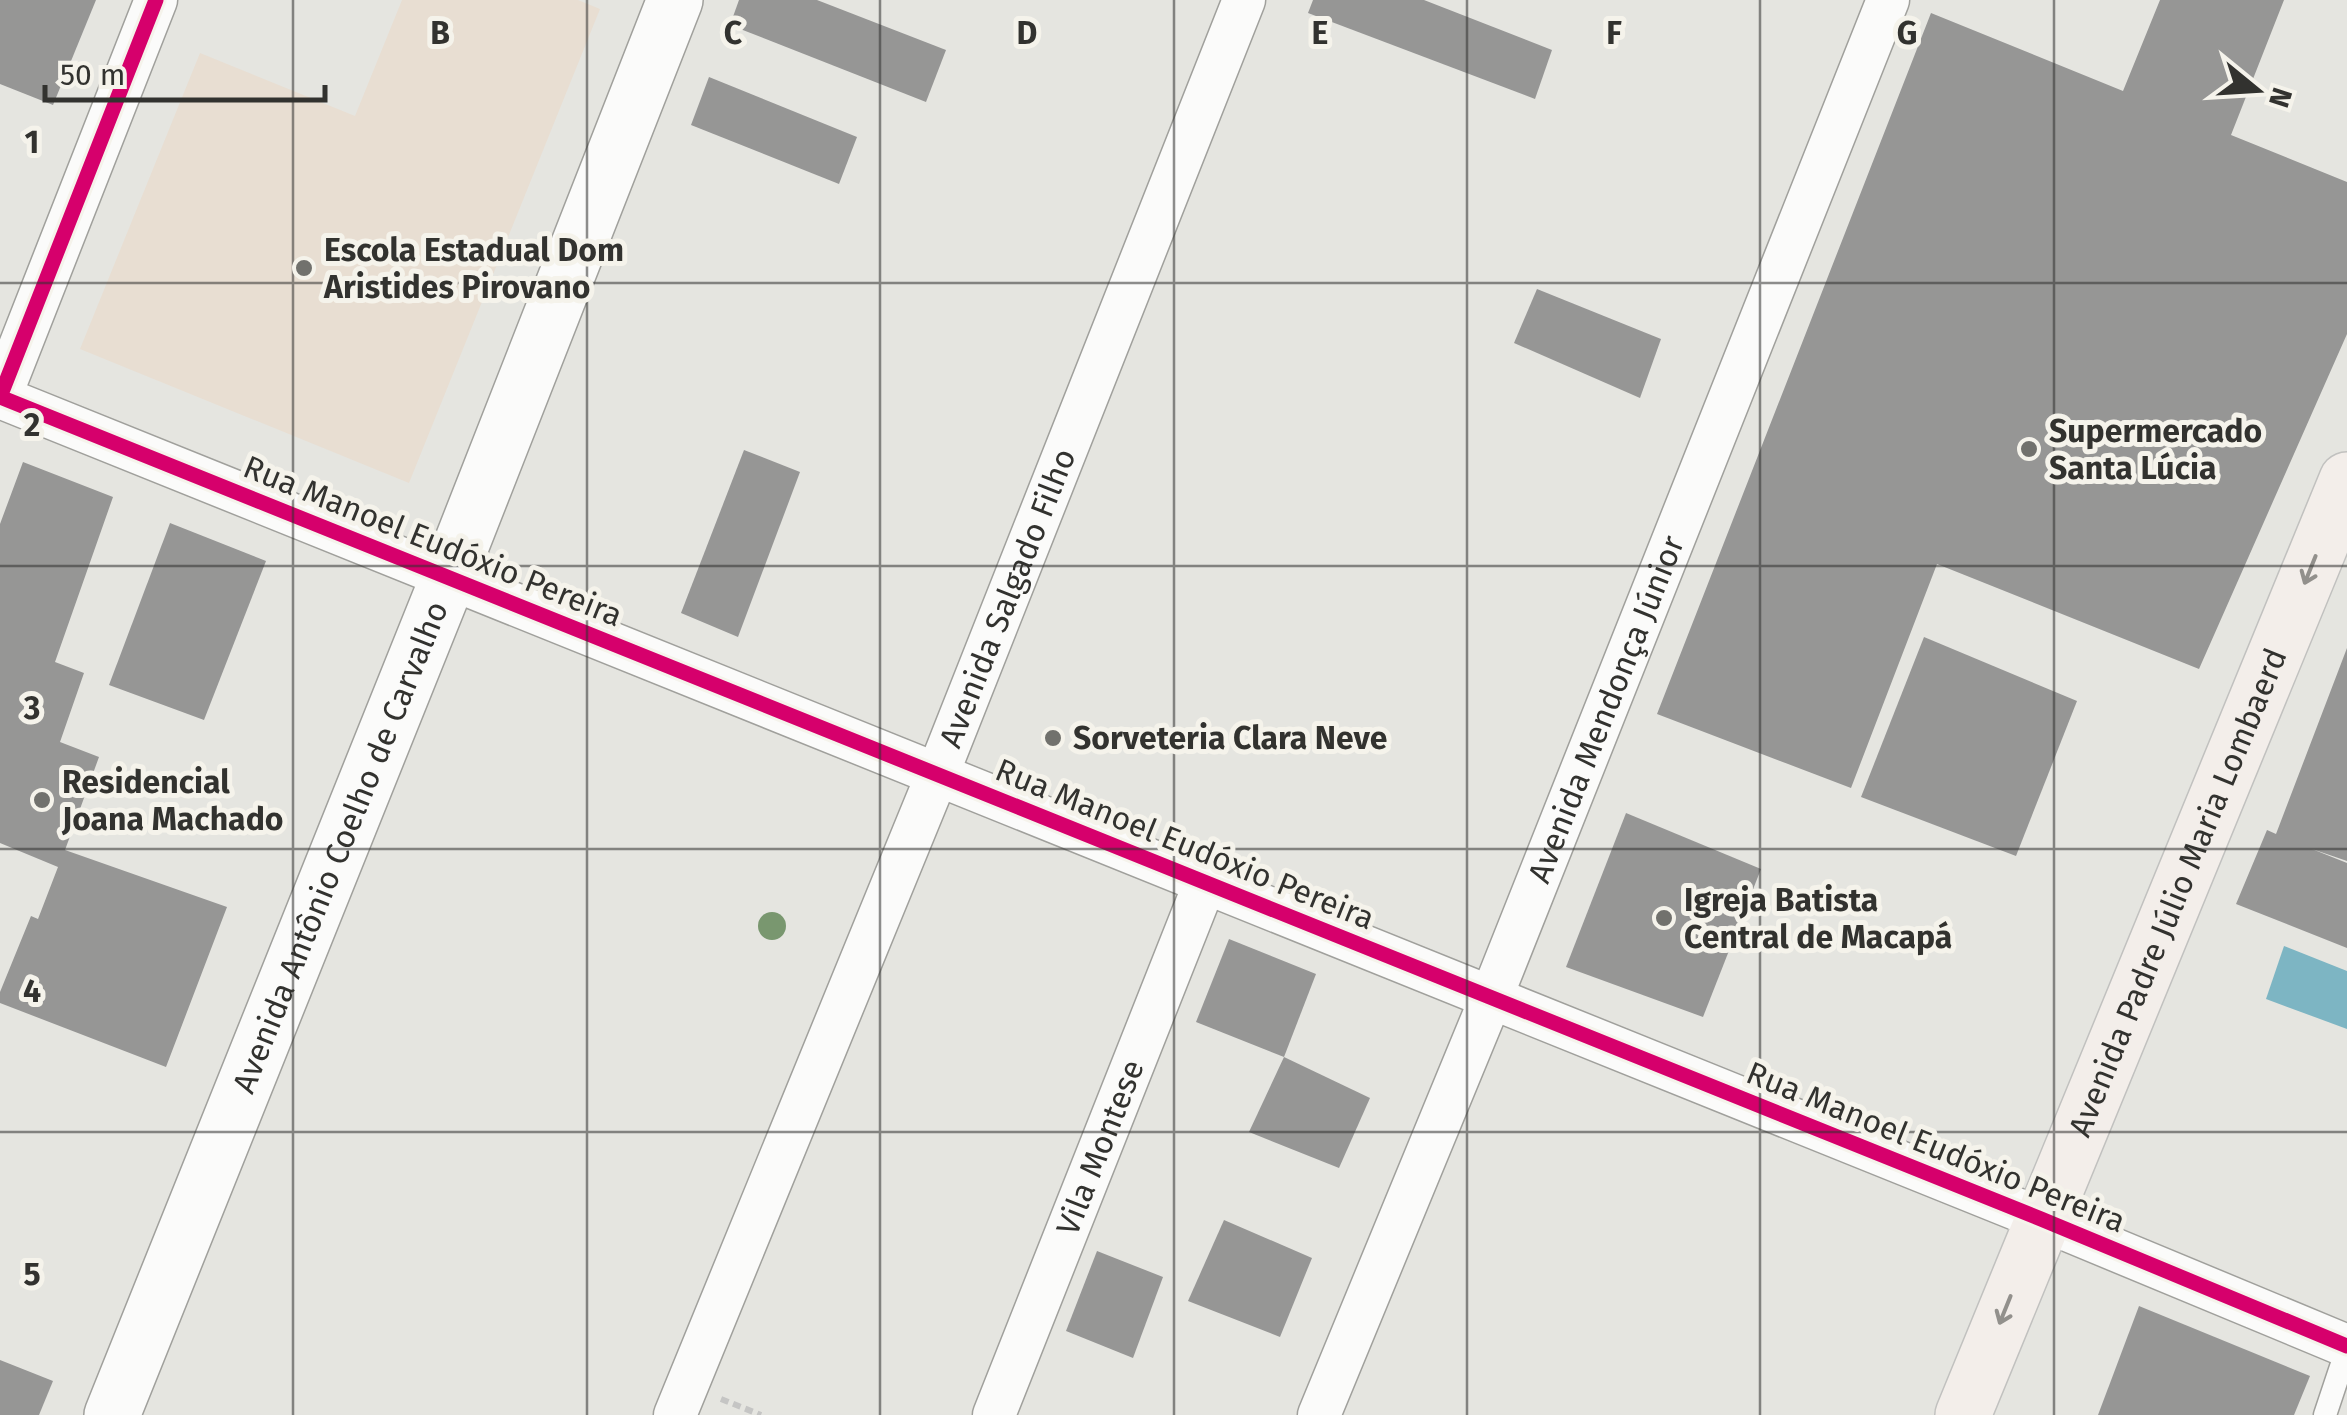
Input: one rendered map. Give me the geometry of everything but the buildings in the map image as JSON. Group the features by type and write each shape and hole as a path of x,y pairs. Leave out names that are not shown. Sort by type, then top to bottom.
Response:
{"main road":[{"name":"Avenida Padre Júlio Maria Lombaerd","path":"1963,1415 2347,480"}],"street":[{"path":"0,397 156,0"},
{"name":"Avenida Antônio Coelho de Carvalho","path":"112,1415 675,0"},
{"name":"Avenida Salgado Filho","path":"676,1415 938,773 1244,0"},
{"name":"Avenida Mendonça Júnior","path":"1318,1415 1491,998 1888,0"},
{"name":"Rua Manoel Eudóxio Pereira","path":"0,397 2042,1219 2347,1348"},
{"name":"Vila Montese","path":"994,1415 1205,882"}],"lane":[{"path":"2325,1415 2347,1348"}],"shaded area":[{"name":"Escola Estadual Dom Aristides Pirovano","path":"402,0 578,0 600,9 409,483 80,349 200,53 355,116"}],"water":[{"path":"2284,946 2347,971 2347,1029 2266,999"}],"cycle path":[{"path":"156,0 0,397 2041,1219 2347,1346"}],"place":[{"name":"Escola Estadual Dom Aristides Pirovano","path":"304,268"},
{"name":"Supermercado Santa Lúcia","path":"2029,449"},
{"name":"Sorveteria Clara Neve","path":"1053,738"},
{"name":"Residencial Joana Machado","path":"42,800"},
{"name":"Igreja Batista Central de Macapá","path":"1664,918"}]}
